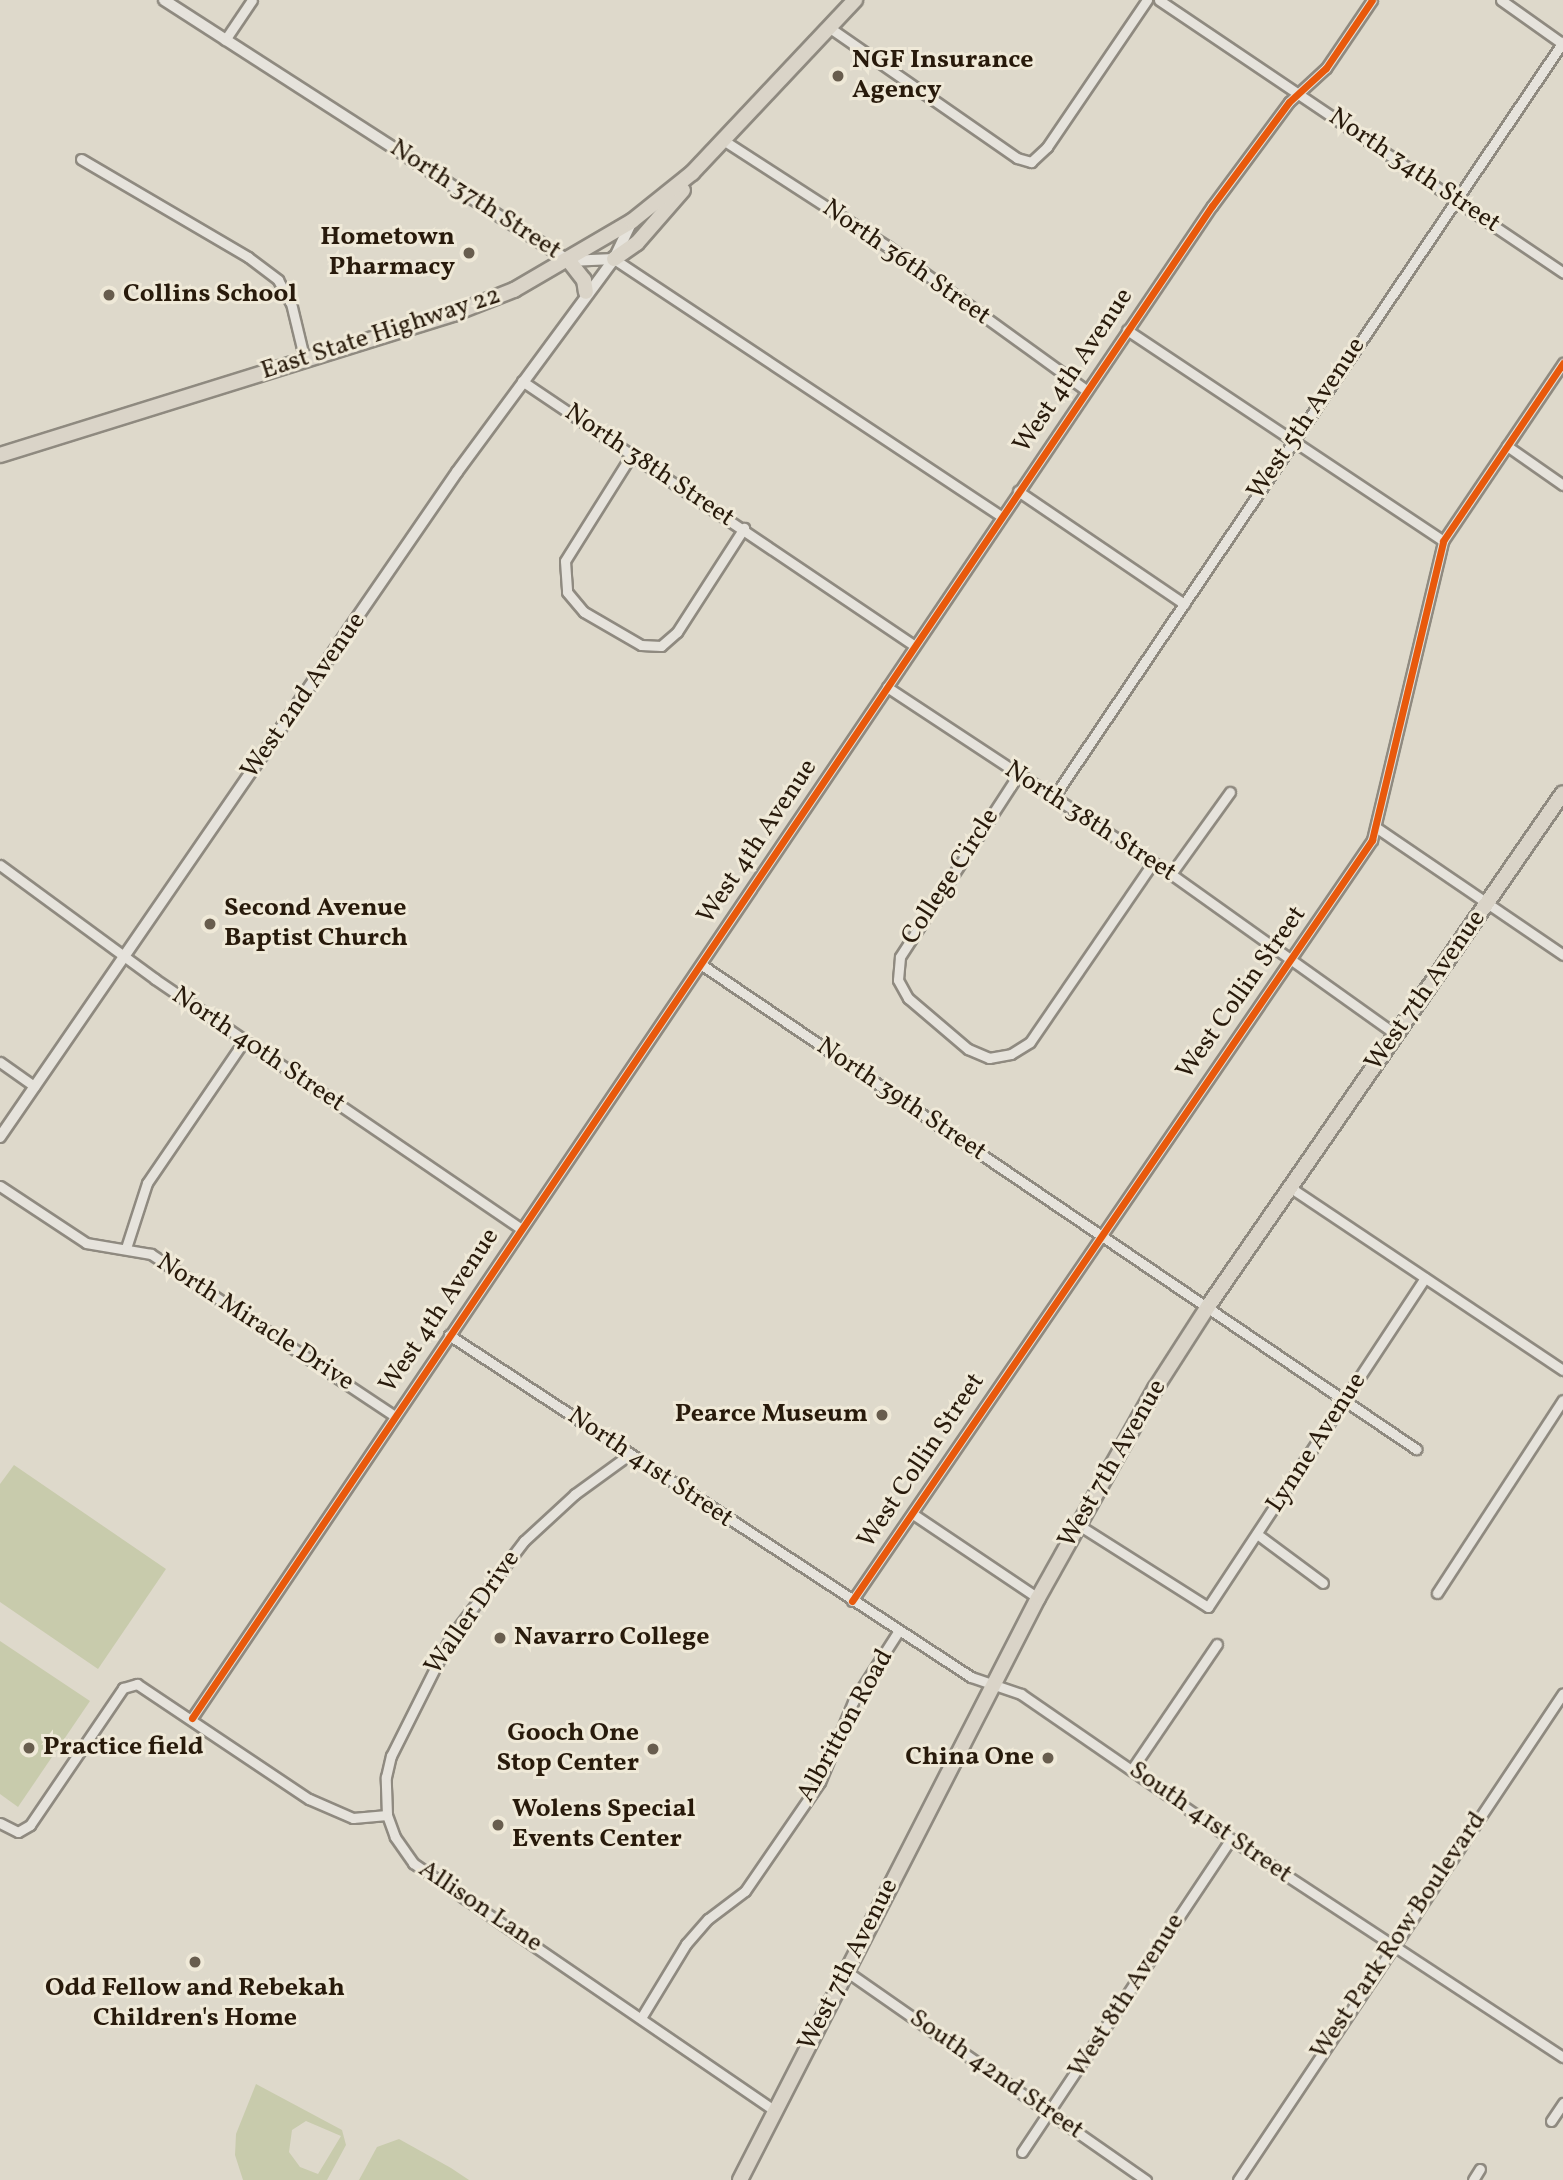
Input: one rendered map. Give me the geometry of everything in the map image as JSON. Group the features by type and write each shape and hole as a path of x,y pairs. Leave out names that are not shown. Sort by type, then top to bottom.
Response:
{"main road":[{"path":"723,140 855,0"},
{"name":"East State Highway 22","path":"0,455 453,314 514,290 569,261 632,221 692,173 723,140"},
{"path":"614,259 637,243 692,173"},
{"path":"569,261 584,279 586,292"},
{"name":"West 7th Avenue","path":"740,2180 1077,1524 1209,1305 1563,793"}],"street":[{"name":"North 37th Street","path":"164,0 569,261 614,259"},
{"path":"225,40 252,0"},
{"path":"830,28 1023,161 1037,159 1047,147 1147,0"},
{"name":"North 34th Street","path":"1159,0 1563,273"},
{"name":"West 4th Avenue","path":"192,1718 1212,206 1299,93 1326,68 1372,0"},
{"path":"1501,0 1563,43"},
{"name":"West 5th Avenue","path":"1052,798 1455,198 1563,43"},
{"name":"North 36th Street","path":"723,140 887,246 1086,390"},
{"path":"81,159 248,257 278,280 290,303 305,360"},
{"name":"West 2nd Avenue","path":"0,1137 522,382 586,292 614,259 632,221"},
{"path":"614,259 1001,516"},
{"path":"1127,330 1443,541"},
{"name":"West Collin Street","path":"852,1601 1291,959 1377,828 1443,541 1563,363"},
{"name":"North 38th Street","path":"522,382 744,528 914,645"},
{"path":"1507,446 1563,485"},
{"path":"632,454 565,561 567,592 584,612 641,645 661,646 677,632 744,528"},
{"path":"1018,491 1184,604"},
{"name":"North 38th Street","path":"887,687 1151,864 1171,874 1395,1034"},
{"name":"College Circle","path":"1018,775 900,957 898,980 908,998 968,1049 989,1058 1011,1054 1030,1042 1151,864"},
{"path":"1171,874 1230,792"},
{"path":"1377,828 1563,955"},
{"name":"North 40th Street","path":"0,865 244,1041 521,1230"},
{"name":"North 39th Street","path":"702,965 1209,1305 1416,1449"},
{"path":"126,1248 147,1183 244,1041"},
{"path":"0,1062 34,1086"},
{"name":"North Miracle Drive","path":"0,1186 86,1243 151,1254 395,1416"},
{"path":"1291,1188 1563,1370"},
{"name":"Lynne Avenue","path":"1077,1524 1208,1607 1425,1278"},
{"name":"North 41st Street","path":"449,1335 852,1601"},
{"path":"1437,1593 1563,1401"},
{"name":"Waller Drive","path":"387,1815 386,1777 391,1756 450,1638 524,1541 575,1494 630,1454"},
{"path":"913,1514 1038,1598"},
{"path":"1256,1534 1323,1583"},
{"name":"South 41st Street","path":"852,1601 898,1632 993,1687 1021,1694 1231,1839 1563,2057"},
{"name":"Albritton Road","path":"641,2018 686,1944 708,1919 745,1891 820,1782 853,1702 898,1632"},
{"path":"1132,1769 1217,1644"},
{"path":"0,1823 18,1832 30,1825 129,1684 144,1687 320,1805 353,1818 387,1815"},
{"name":"West Park Row Boulevard","path":"1238,2180 1391,1946 1563,1693"},
{"name":"Allison Lane","path":"387,1815 402,1849 413,1863 775,2110"},
{"name":"West 8th Avenue","path":"1022,2152 1231,1839"},
{"name":"South 42nd Street","path":"846,1971 1146,2180"},
{"path":"1551,2121 1563,2103"},
{"path":"1473,2180 1480,2169"}],"green space":[{"path":"14,1465 166,1569 98,1669 0,1602 0,1484"},
{"name":"Practice field","path":"0,1641 90,1701 18,1807 0,1794"},
{"path":"256,2084 342,2130 346,2145 327,2180 243,2180 235,2155 236,2134","holes":["306,2121 341,2136 318,2174 300,2167 289,2152 292,2130"]},
{"path":"399,2139 469,2180 359,2180 377,2147"}],"cycle path":[{"path":"192,1718 1212,206 1289,102 1326,68 1372,0"},
{"path":"852,1601 1372,840 1443,541 1563,363"}],"place":[{"name":"NGF Insurance Agency","path":"838,76"},
{"name":"Hometown Pharmacy","path":"469,253"},
{"name":"Collins School","path":"109,295"},
{"name":"Second Avenue Baptist Church","path":"210,924"},
{"name":"Pearce Museum","path":"882,1415"},
{"name":"Navarro College","path":"500,1638"},
{"name":"Practice field","path":"29,1748"},
{"name":"Gooch One Stop Center","path":"653,1749"},
{"name":"China One","path":"1048,1758"},
{"name":"Wolens Special Events Center","path":"498,1825"},
{"name":"Odd Fellow and Rebekah Children's Home","path":"195,1962"}]}
